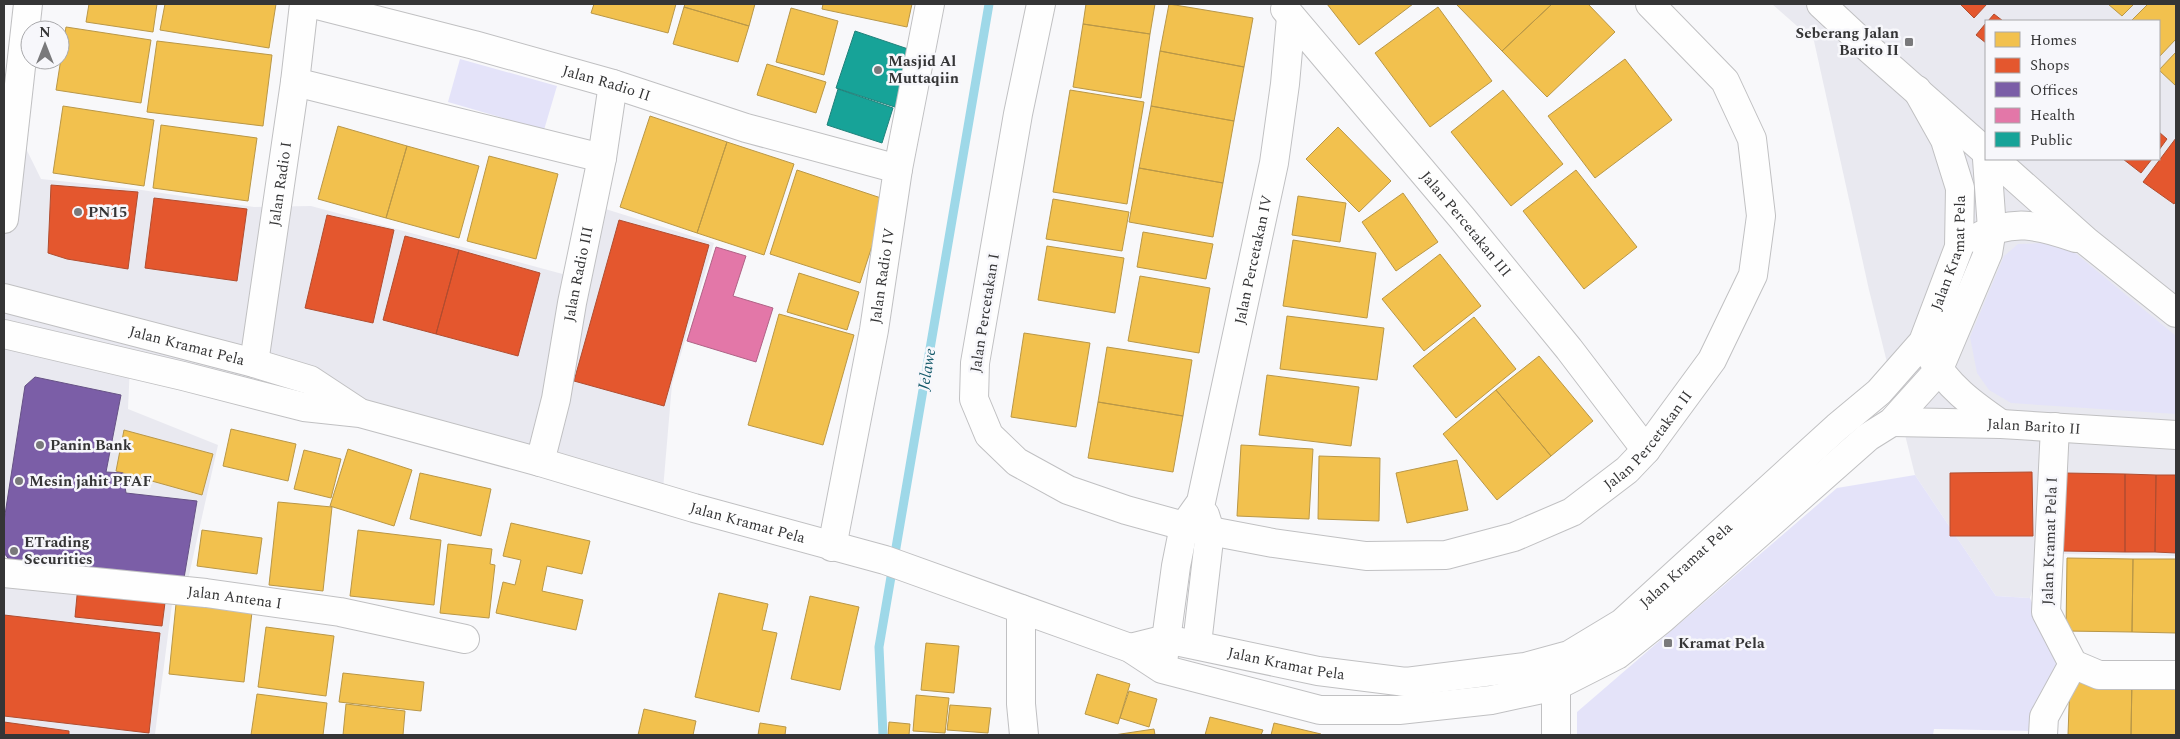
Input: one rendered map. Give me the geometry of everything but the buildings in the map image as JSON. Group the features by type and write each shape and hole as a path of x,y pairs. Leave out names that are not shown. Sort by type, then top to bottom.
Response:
{"street":[{"path":"4,219 28,4"},
{"name":"Jalan Radio I","path":"254,363 295,82 304,4"},
{"name":"Jalan Radio II","path":"313,4 474,45 613,84 746,128 898,169"},
{"name":"Jalan Radio IV","path":"832,547 874,330 898,169 930,4"},
{"name":"Jalan Percetakan I","path":"1041,4 1018,114 976,353 974,399 989,435 1017,462 1068,490 1126,510 1184,526"},
{"name":"Jalan Percetakan II","path":"1184,526 1366,556 1446,555 1514,537 1572,512 1627,470 1646,450 1712,360 1753,275 1761,216 1752,139 1724,81 1650,4"},
{"path":"1822,4 1866,46 1985,151"},
{"name":"Jalan Percetakan IV","path":"1162,669 1184,526 1202,502 1274,163 1286,84 1286,10"},
{"name":"Jalan Percetakan III","path":"1286,10 1469,226 1569,349 1646,450"},
{"path":"295,82 602,158"},
{"name":"Jalan Radio III","path":"540,462 556,399 572,303 602,158 613,84"},
{"name":"Jalan Kramat Pela","path":"1130,648 1166,639 1318,671 1406,682 1525,668 1569,655 1622,623 1837,427 1879,392 1923,342 1960,247 1960,188 1945,140 1918,90"},
{"name":"Jalan Kramat Pela","path":"4,334 183,376 304,407 360,414 540,462 694,508 885,560 1130,648 1162,669 1320,710 1399,710 1491,700 1556,686 1617,655 1662,619 1868,436 1892,422 1938,370 1988,253 1992,229 1987,160"},
{"path":"1995,160 2086,241 2176,314"},
{"path":"1960,247 1992,229 2016,224 2046,227 2086,241"},
{"name":"Jalan Kramat Pela","path":"4,298 254,363 310,380 360,414"},
{"path":"1923,342 1938,370 1970,403 2001,424"},
{"name":"Jalan Barito II","path":"1892,422 2001,424 2176,435"},
{"name":"Jalan Kramat Pela I","path":"2055,427 2046,612 2073,664"},
{"name":"Jalan Percetakan IV","path":"1197,644 1210,531 1202,502"},
{"name":"Jalan Antena I","path":"4,573 206,594 340,612 465,639"},
{"path":"1021,609 1021,704 1024,735"},
{"path":"2043,735 2044,717 2073,664 2099,675 2176,675"},
{"path":"1556,686 1556,735"}],"shaded area":[{"path":"1772,4 2176,4 2176,556 2064,554 2041,559 2030,598 1996,596 1915,475 1869,290 1814,41"},
{"path":"460,59 557,86 544,130 448,102"},
{"path":"4,104 41,179 135,189 254,207 311,206 570,276 596,206 714,243 672,384 661,513 494,445 130,365 128,409 218,445 185,593 172,604 155,734 4,735"},
{"path":"2044,243 2069,248 2176,336 2176,414 2011,403 1989,390 1977,373 1970,337 2004,256 2018,244"},
{"path":"1915,475 1996,596 2030,598 2057,666 2035,731 1934,729 1933,735 1577,735 1577,712 1837,488"}],"waterway":[{"name":"Jelawe","path":"883,735 879,647 989,4"}],"place":[{"name":"Seberang Jalan Barito II","path":"1909,42"},
{"name":"Masjid Al Muttaqiin","path":"878,70"},
{"name":"PN15","path":"78,212"},
{"name":"Panin Bank","path":"40,445"},
{"name":"Mesin jahit PFAF","path":"19,481"},
{"name":"ETrading Securities","path":"14,551"},
{"name":"Kramat Pela","path":"1668,643"}]}
